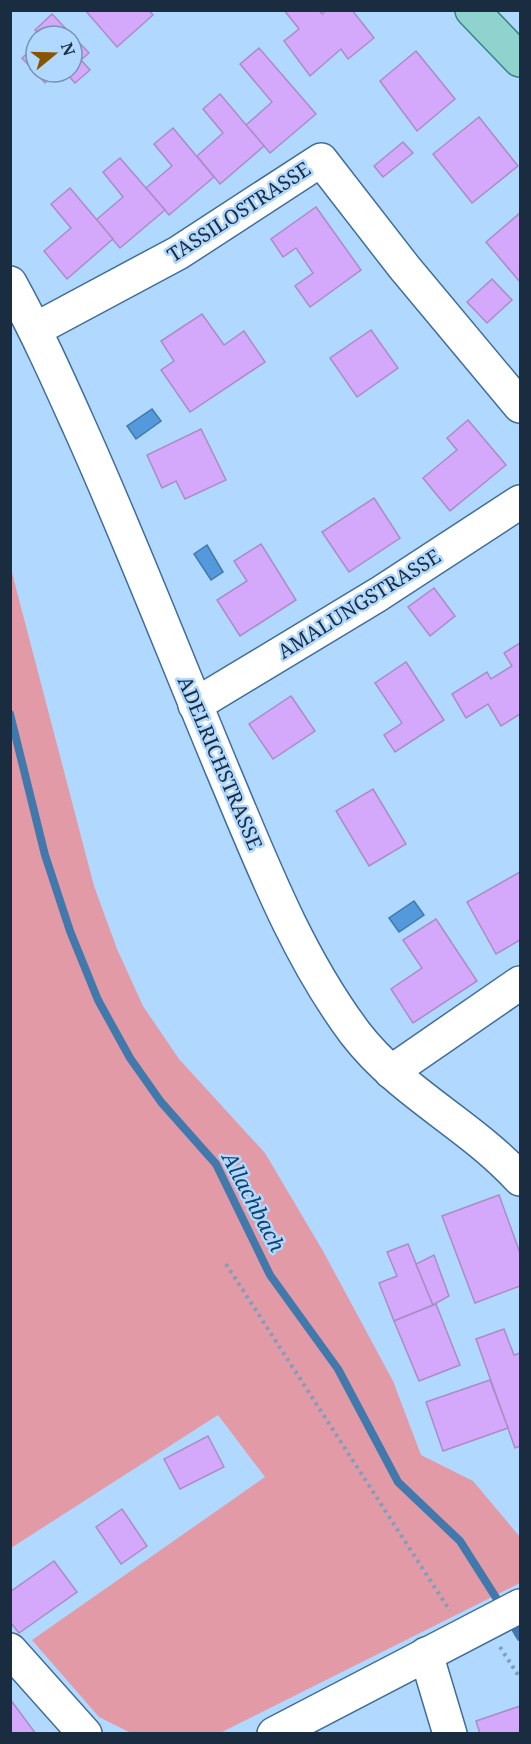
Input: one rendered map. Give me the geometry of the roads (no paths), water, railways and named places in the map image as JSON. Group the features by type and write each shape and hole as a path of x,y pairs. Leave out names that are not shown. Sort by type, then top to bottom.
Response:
{"main road":[{"path":"472,10 520,59"}],"street":[{"name":"TASSILOSTRASSE","path":"36,328 178,253 321,159 404,267 520,406"},
{"name":"ADELRICHSTRASSE","path":"10,283 36,328 109,492 273,891 312,969 356,1035 391,1072 501,1158 520,1179"},
{"name":"AMALUNGSTRASSE","path":"195,705 379,594 520,502"},
{"path":"391,1072 520,983"},
{"path":"274,1734 426,1654 486,1634 520,1606"},
{"path":"10,1650 85,1734"},
{"path":"426,1654 450,1734"}],"water":[{"path":"152,409 161,421 136,439 127,426"},
{"path":"207,545 223,572 211,580 194,554"},
{"path":"414,901 424,915 399,932 389,918"}],"waterway":[{"name":"Allachbach","path":"10,714 45,855 70,931 98,1000 130,1058 161,1102 216,1164 270,1275 338,1369 398,1482 460,1541 502,1607"},
{"name":"Allachbach","path":"510,1620 520,1637"}]}
